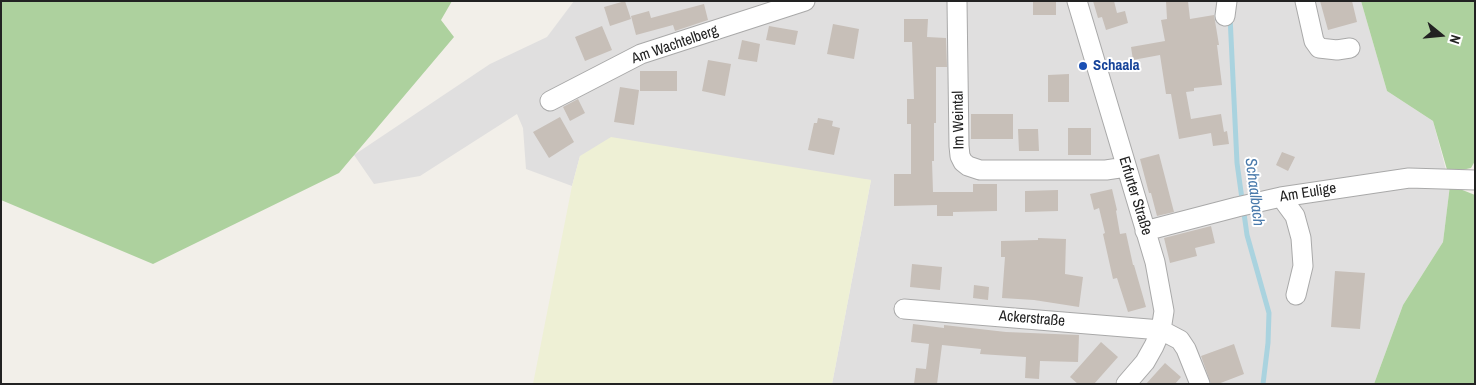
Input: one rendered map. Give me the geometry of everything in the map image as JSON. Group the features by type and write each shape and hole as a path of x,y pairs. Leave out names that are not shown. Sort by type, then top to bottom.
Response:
{"street":[{"name":"Am Wachtelberg","path":"550,100 641,54 805,1"},
{"name":"Im Weintal","path":"957,1 959,146 963,162 980,170 1106,170 1126,168"},
{"name":"Erfurter Straße","path":"1077,1 1157,271 1164,311 1161,330 1145,362 1126,384"},
{"path":"1305,1 1314,41 1319,48 1337,50 1350,48"},
{"name":"Am Eulige","path":"1145,231 1281,197 1409,178 1475,180"},
{"path":"1281,197 1295,216 1301,238 1303,266 1296,295"},
{"name":"Ackerstraße","path":"904,309 1161,330"},
{"path":"1161,330 1180,340 1186,349 1200,384"}],"shaded area":[{"path":"574,1 1361,1 1387,91 1433,121 1450,185 1443,242 1403,305 1374,384 832,384 871,180 580,156 572,186 526,169 523,128 517,114 420,176 374,184 354,155 490,64 547,37"}],"green space":[{"path":"1,1 452,1 441,20 454,37 339,173 153,264 1,200"},
{"path":"1361,1 1475,1 1475,161 1471,168 1448,173 1433,121 1387,91"},
{"path":"611,137 871,180 832,384 533,384 572,186 580,156"},
{"path":"1450,185 1475,195 1475,384 1374,384 1403,305 1443,242"}],"building":[{"path":"625,1 631,19 610,26 604,7"},
{"path":"1033,1 1056,1 1056,15 1033,15"},
{"path":"1093,1 1114,1 1117,13 1125,11 1128,23 1106,30 1102,17 1098,18"},
{"path":"1166,1 1188,1 1190,19 1214,15 1219,45 1217,45 1222,85 1194,88 1194,91 1186,92 1191,119 1221,114 1224,132 1227,131 1229,144 1213,146 1211,133 1179,139 1171,94 1166,94 1160,55 1133,60 1131,47 1165,41 1161,20 1167,19"},
{"path":"1320,1 1352,1 1357,22 1328,30"},
{"path":"704,4 708,20 675,31 673,25 636,35 631,16 649,11 651,18"},
{"path":"904,19 928,19 927,37 946,38 947,67 936,67 936,123 934,123 934,161 932,161 933,192 973,192 973,184 997,184 997,211 953,212 953,216 937,216 937,205 894,206 894,174 911,174 911,124 907,124 907,99 914,99 912,42 904,42"},
{"path":"833,24 859,29 854,59 827,54"},
{"path":"602,26 612,50 585,61 575,37"},
{"path":"769,26 798,31 795,45 766,40"},
{"path":"742,40 760,44 757,62 738,59"},
{"path":"708,60 731,64 725,96 702,91"},
{"path":"640,71 677,71 677,91 640,91"},
{"path":"1069,74 1069,102 1048,102 1048,75"},
{"path":"620,87 639,90 634,125 614,122"},
{"path":"578,99 585,113 570,121 563,107"},
{"path":"971,114 1013,114 1013,139 971,139"},
{"path":"560,117 574,142 549,158 533,132"},
{"path":"818,118 833,121 832,126 840,128 834,155 808,150 814,123 817,123"},
{"path":"1068,128 1091,128 1091,155 1068,155"},
{"path":"1018,129 1038,129 1039,151 1019,151"},
{"path":"1282,152 1295,157 1288,171 1276,165"},
{"path":"1159,154 1174,212 1157,216 1140,159"},
{"path":"1112,189 1120,234 1126,233 1133,265 1146,307 1128,312 1117,278 1113,279 1099,208 1094,210 1090,194"},
{"path":"1058,190 1058,211 1025,212 1025,191"},
{"path":"1211,226 1215,243 1195,248 1197,256 1170,263 1164,238"},
{"path":"1038,238 1066,239 1065,274 1083,277 1079,307 1034,300 1002,298 1005,257 1001,257 1001,241 1038,240"},
{"path":"912,264 942,267 940,290 910,287"},
{"path":"1335,271 1365,273 1360,329 1331,327"},
{"path":"974,285 989,287 988,300 973,298"},
{"path":"913,324 944,328 944,325 1006,332 1079,335 1078,362 1040,361 1039,379 1025,378 1026,357 980,354 981,349 942,345 937,384 914,384 916,368 926,369 929,344 911,342"},
{"path":"1101,342 1118,357 1094,384 1078,384 1070,377"},
{"path":"1234,344 1244,374 1218,384 1211,384 1201,356"},
{"path":"1165,363 1181,377 1175,384 1146,384"}],"waterway":[{"name":"Schaalbach","path":"1230,16 1237,163 1247,235 1269,313 1268,343 1263,384"}],"place":[{"name":"Schaala","path":"1083,66"}]}
